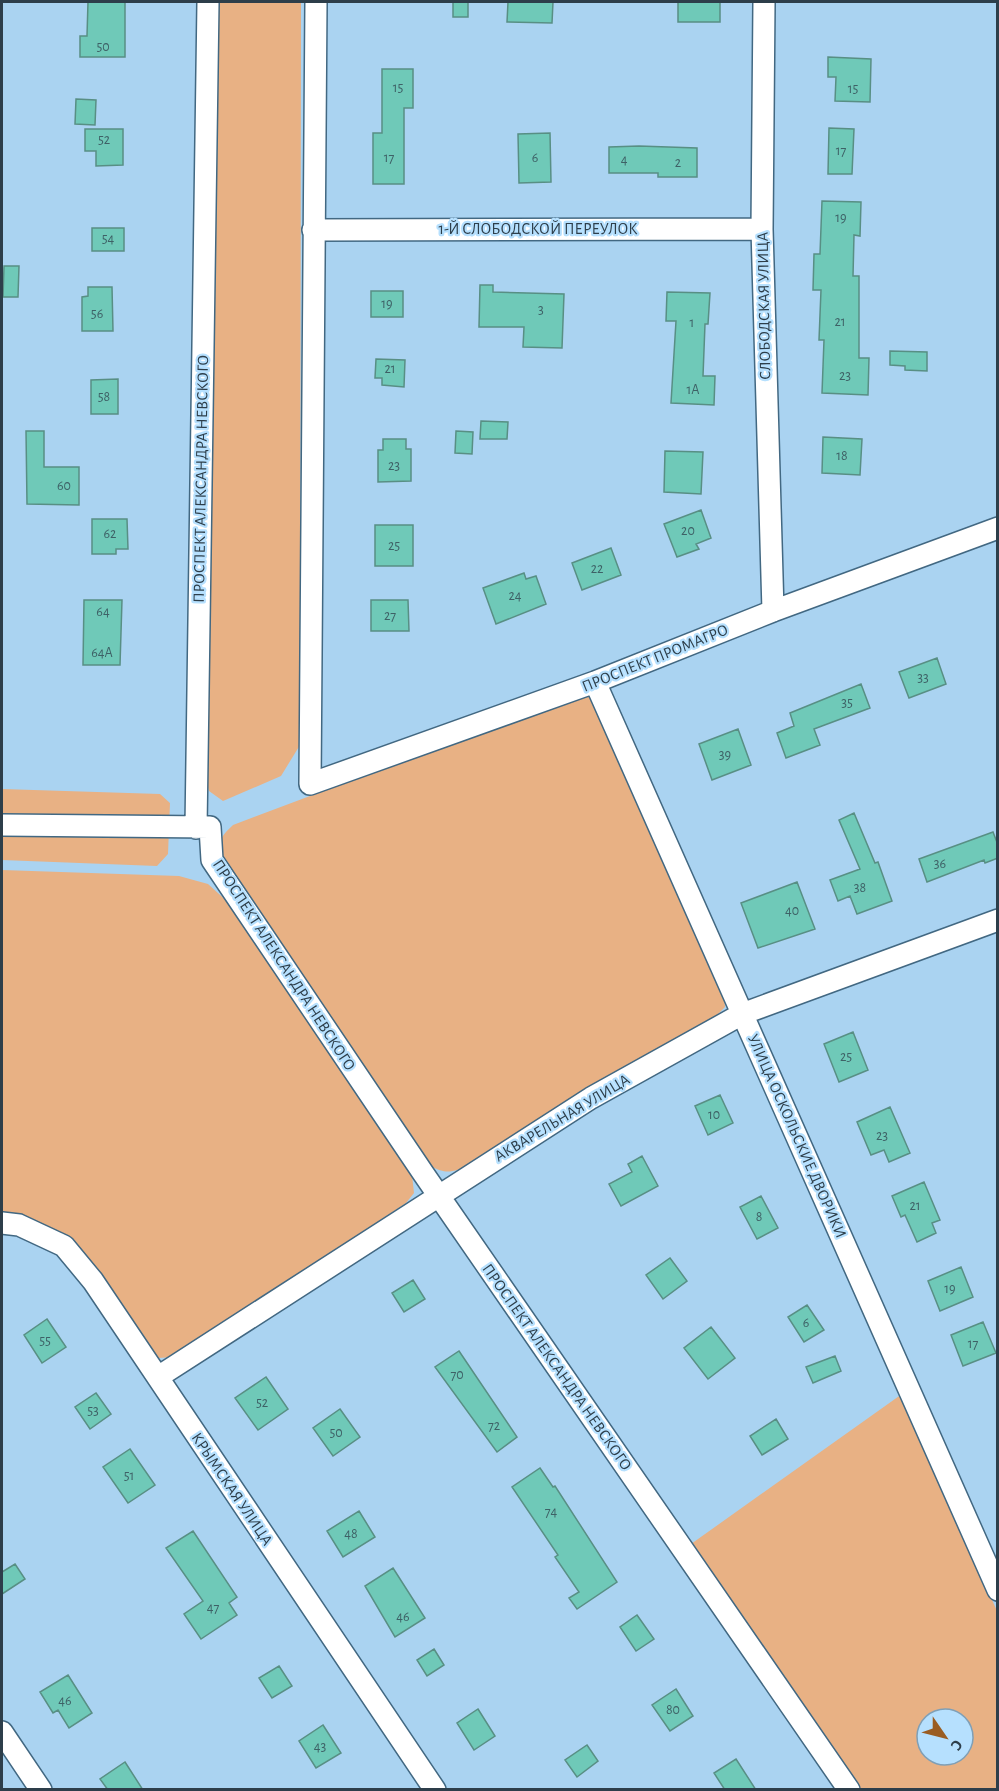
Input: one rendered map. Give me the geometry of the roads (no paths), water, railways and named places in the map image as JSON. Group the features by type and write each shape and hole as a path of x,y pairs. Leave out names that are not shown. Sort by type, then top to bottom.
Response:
{"street":[{"name":"ПРОСПЕКТ АЛЕКСАНДРА НЕВСКОГО","path":"208,2 196,828 210,828 212,860 438,1194 849,1790"},
{"path":"313,230 316,2"},
{"name":"СЛОБОДСКАЯ УЛИЦА","path":"764,2 762,229 773,611"},
{"name":"1-Й СЛОБОДСКОЙ ПЕРЕУЛОК","path":"313,230 762,229"},
{"name":"ПРОСПЕКТ ПРОМАГРО","path":"313,230 310,784 595,682 773,611 998,528"},
{"name":"УЛИЦА ОСКОЛЬСКИЕ ДВОРИКИ","path":"595,682 998,1590"},
{"path":"2,825 196,828"},
{"name":"АКВАРЕЛЬНАЯ УЛИЦА","path":"158,1377 438,1194 591,1098 742,1014 998,920"},
{"name":"КРЫМСКАЯ УЛИЦА","path":"2,1223 19,1225 64,1246 93,1281 435,1790"},
{"path":"2,1732 41,1790"}]}
